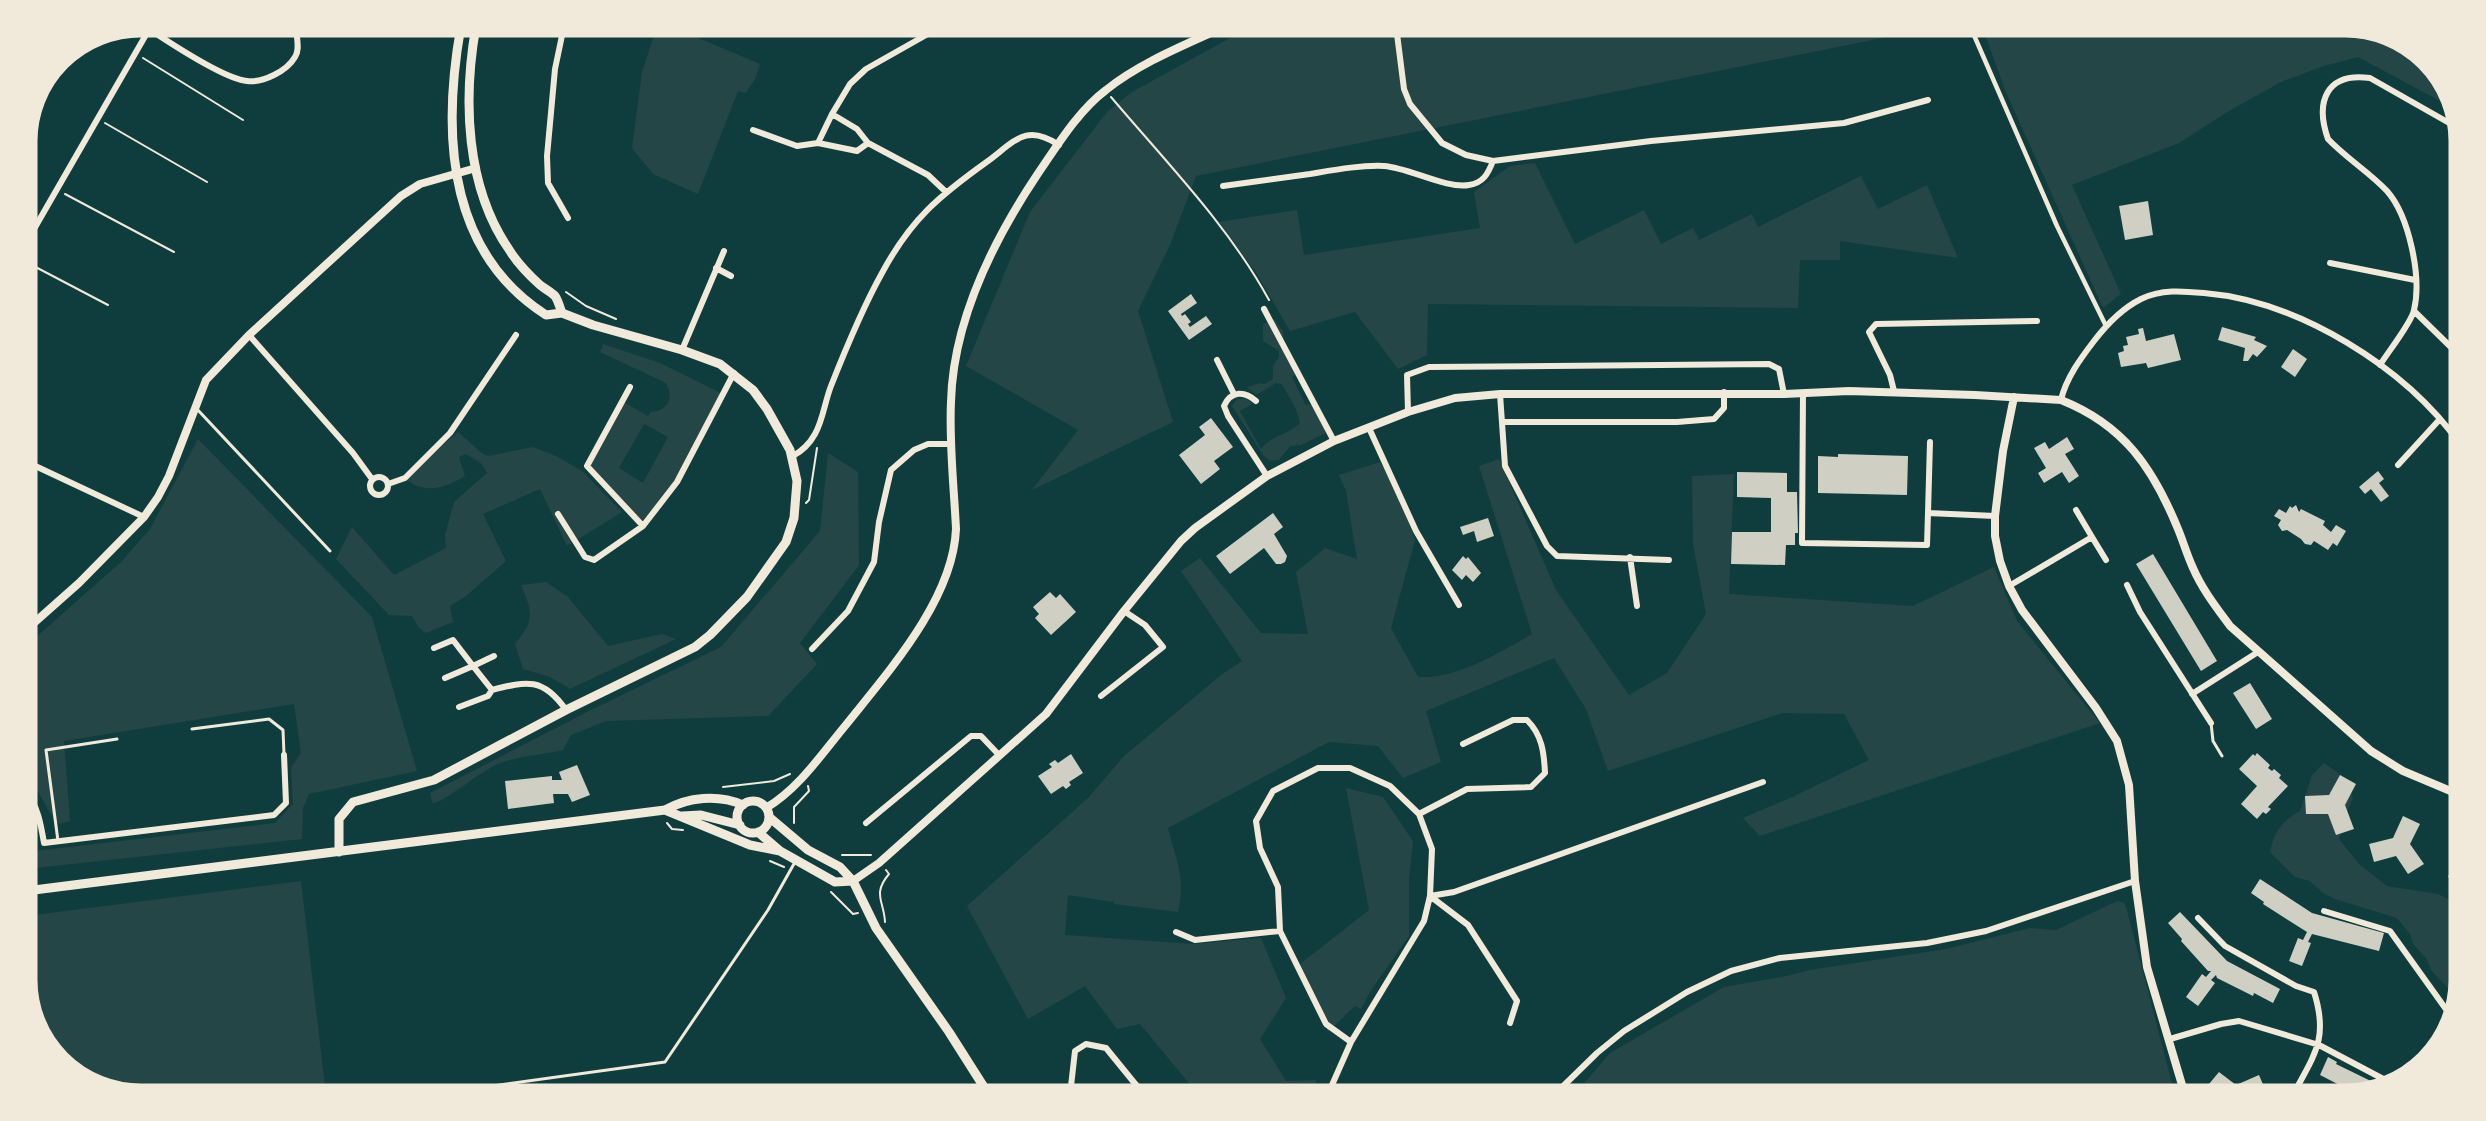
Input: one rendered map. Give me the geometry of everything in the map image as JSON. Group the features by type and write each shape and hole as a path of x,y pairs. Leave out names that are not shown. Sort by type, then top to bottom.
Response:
{"main road":[{"path":"339,852 339,819 352,803 434,780 566,710 685,654 710,635 747,597 786,542 794,518 797,481 793,456 767,409 753,390 734,373 720,364 682,350 615,332 562,313 546,315 519,296 495,270 468,219 455,172 452,111 459,36"},
{"path":"475,36 469,82 470,126 476,168 490,216 504,241 530,276 556,297 562,313"},
{"path":"36,890 665,810 686,799 736,801 743,805 756,802 808,850 840,867 853,881 876,927 983,1085"},
{"path":"740,825 738,813 743,805"},
{"path":"665,810 739,840 780,851"},
{"path":"681,816 701,815 740,825 748,832 758,832 766,826 768,813"},
{"path":"758,832 780,851 835,882 853,881"}],"street":[{"path":"36,226 145,36"},
{"path":"164,36 224,73 247,81 262,80 278,73 295,57 298,36"},
{"path":"562,36 555,69 547,165 548,183 568,218"},
{"path":"818,143 850,84 866,69 924,36"},
{"path":"768,813 799,782 871,693 920,627 943,582 956,545 951,444 954,364 964,325 992,249 1018,203 1090,104 1105,90 1132,72 1202,36"},
{"path":"1397,36 1404,89 1410,104 1442,143 1466,155 1493,161 1651,141 1844,123 1928,100"},
{"path":"1974,36 2057,226 2106,326"},
{"path":"2380,364 2414,311 2415,280 2409,235 2398,207 2386,191 2328,139 2324,129 2322,99 2329,88 2355,76 2370,78 2448,123"},
{"path":"832,114 857,129 868,143 928,175 946,192"},
{"path":"753,130 797,146 818,143 857,151 868,143"},
{"path":"793,456 802,451 815,434 831,386 882,273 917,219 946,192 1023,135 1043,135 1059,145"},
{"path":"1223,186 1383,166 1405,169 1454,185 1467,186 1481,182 1489,173 1493,161"},
{"path":"36,621 79,583 144,517 169,476 206,380 249,335 401,196 420,184 455,172 476,168"},
{"path":"682,350 724,251"},
{"path":"2330,263 2415,280"},
{"path":"716,268 731,276"},
{"path":"2061,400 2082,357 2115,316 2142,298 2180,291 2244,298 2291,313 2380,364 2440,419 2450,432"},
{"path":"1264,309 1334,441"},
{"path":"2414,311 2450,346"},
{"path":"1894,391 1890,375 1869,332 1876,324 2037,321"},
{"path":"249,335 353,453 372,479 370,490 378,496 385,494 388,484"},
{"path":"388,484 405,478 450,433 516,335"},
{"path":"1217,360 1234,394"},
{"path":"1408,412 1407,375 1429,367 1769,364 1779,369 1784,393"},
{"path":"558,514 585,557 594,560 643,525 677,482 734,373"},
{"path":"630,387 587,466 643,525"},
{"path":"853,881 874,867 1046,714 1124,611 1181,541 1195,528 1267,476 1334,441 1408,412 1455,398 1500,394 1894,391 2061,400 2085,410 2121,435 2136,451 2164,495 2192,567 2214,605 2230,626 2372,751 2403,771 2450,791"},
{"path":"1503,422 1677,422 1714,419 1724,408 1724,392"},
{"path":"1256,401 1245,393 1234,394 1226,401 1225,410 1267,476"},
{"path":"1803,393 1802,543 1927,545 1930,442"},
{"path":"1500,394 1505,466 1547,546 1557,556 1669,560"},
{"path":"2014,397 2003,451 1995,516 1998,553 2009,586 2022,610 2090,699 2117,741 2129,785 2135,881 2147,967 2182,1085"},
{"path":"2398,465 2440,419"},
{"path":"1369,428 1416,531 1459,605"},
{"path":"812,649 848,611 874,562 879,522 891,470 914,450 928,444 951,444"},
{"path":"36,466 144,517"},
{"path":"372,479 380,477 388,484"},
{"path":"2076,510 2106,560"},
{"path":"1928,513 1995,516"},
{"path":"2009,586 2092,537"},
{"path":"1630,557 1637,606"},
{"path":"2127,585 2140,612 2211,723"},
{"path":"1101,696 1163,647 1145,625 1124,611"},
{"path":"434,648 453,640 492,690"},
{"path":"2192,694 2258,652"},
{"path":"445,678 494,656"},
{"path":"459,708 488,696 492,690 520,683 536,683 555,695 566,710"},
{"path":"1419,814 1467,789 1531,787 1545,772 1544,748 1536,729 1527,720 1513,720 1463,744"},
{"path":"866,824 971,736 981,735 999,755"},
{"path":"36,812 44,843 274,815 286,803 284,755"},
{"path":"1332,1085 1351,1042 1424,921 1430,896 1431,849 1419,814 1390,786 1350,768 1318,768 1272,791 1256,821 1260,848 1278,887 1280,931 1326,1024 1351,1042"},
{"path":"1430,896 1454,892 1763,782"},
{"path":"1564,1085 1624,1031 1687,992 1731,971 1780,958 1927,942 1986,932 2135,881"},
{"path":"1430,896 1468,925 1517,1001 1510,1023"},
{"path":"2324,911 2390,930 2446,1009"},
{"path":"2198,918 2225,946 2295,986 2314,992 2319,1008 2319,1045 2299,1085"},
{"path":"1176,932 1195,940 1280,931"},
{"path":"2170,1039 2239,1021 2319,1045 2382,1078"},
{"path":"1071,1085 1075,1051 1086,1044 1106,1048 1136,1085"}],"lane":[{"path":"195,407 330,551"},
{"path":"192,729 269,719 283,730 284,755"},
{"path":"2211,723 2212,741 2222,756"},
{"path":"58,841 46,750 117,739"},
{"path":"500,1085 665,1062 768,910 796,861"}],"path":[{"path":"135,53 243,120"},
{"path":"1105,90 1201,202 1252,270 1271,305 1264,309"},
{"path":"98,118 207,182"},
{"path":"57,190 174,252"},
{"path":"36,267 108,305"},
{"path":"563,291 586,306 617,319"},
{"path":"794,518 809,500 819,442 815,434"},
{"path":"723,787 774,781 792,773"},
{"path":"774,781 777,786"},
{"path":"797,827 793,817 793,806 809,791 808,786"},
{"path":"836,854 872,855"},
{"path":"885,922 878,903 882,885 889,873 887,871"},
{"path":"826,889 855,915"}],"shaded area":[{"path":"654,36 694,36 760,64 755,79 746,93 738,91 698,194 653,174 632,148 642,72"},
{"path":"1235,36 1892,36 1196,176 1170,245 1138,311 1173,422 1032,490 1078,430 966,366 1030,212 1107,112 1132,92"},
{"path":"1986,36 2345,36 2366,38 2398,50 2424,72 2442,102 2358,57 2283,81 2229,111 2179,143 2072,185 2121,294 2103,308 2005,90"},
{"path":"1535,163 1575,244 1644,210 1661,244 1693,228 1699,240 1752,214 1758,227 1861,176 1878,209 1927,185 1958,258 1840,241 1840,260 1800,260 1798,308 1428,304 1427,355 1398,369 1355,312 1290,331 1257,274 1219,222 1297,210 1304,255 1480,228 1474,192 1510,166"},
{"path":"1274,319 1283,331 1284,342 1296,364 1297,374 1292,377 1305,404 1311,405 1326,433 1301,445 1290,446 1279,460 1270,461 1263,455 1232,406 1237,399 1247,400 1252,404 1240,411 1261,449 1269,441 1300,423 1296,409 1282,384 1276,383 1256,395 1247,387 1264,384 1273,379 1273,366 1279,357 1279,351 1263,341 1263,324"},
{"path":"603,344 660,363 723,394 677,482 643,526 587,466 622,401 648,416 651,412 666,406 670,393 666,383 600,352","holes":["644,424 668,437 643,483 619,468"]},
{"path":"458,432 483,454 489,456 533,447 556,456 582,471 622,512 567,546 540,489 483,514 506,561 466,596 450,606 453,622 426,633 419,628 412,616 389,615 336,559 352,527 394,575 446,548 445,535 454,502 487,473 482,464 466,454 459,457 465,476 450,484 435,488 419,487 405,478"},
{"path":"198,439 372,617 417,771 309,794 303,808 302,839 36,868 36,851 275,823 293,804 291,768 301,753 294,704 64,741 70,821 59,824 49,812 36,788 36,637 121,562 150,529"},
{"path":"828,453 858,472 859,565 800,643 817,664 768,716 606,721 571,735 563,750 498,764 433,804 430,793 589,711 721,647 820,531"},
{"path":"1499,459 1556,590 1629,695 1667,673 1706,614 1693,544 1692,476 1734,474 1729,594 1913,606 1994,567 2017,621 2100,723 1760,836 1743,818 1869,760 1844,714 1782,713 1608,771 1586,709 1554,658 1426,711 1441,762 1403,778 1378,746 1329,742 1168,828 1180,878 1178,912 1114,904 1114,902 1068,895 1065,935 1193,944 1261,938 1286,998 1260,1039 1286,1081 1316,1080 1316,1085 1190,1085 1140,1024 1117,1029 1085,986 1028,1019 967,906 1089,797 1123,757 1221,675 1242,661 1181,571 1200,558 1261,633 1308,634 1296,572 1325,548 1357,559 1346,491 1339,475 1380,462 1397,490 1415,540 1391,628 1418,677 1433,677 1463,669 1532,634 1479,466"},
{"path":"546,582 568,597 608,646 662,634 676,639 570,689 550,677 523,669 515,644 529,622 530,610 521,585"},
{"path":"2324,763 2345,778 2353,798 2343,821 2339,839 2359,864 2387,886 2438,894 2450,900 2449,989 2431,970 2426,958 2413,944 2410,934 2397,918 2335,899 2323,893 2310,881 2295,877 2270,852 2280,828 2300,811 2312,775"},
{"path":"1346,788 1383,797 1413,841 1409,879 1409,936 1370,992 1361,1009 1355,1006 1328,1032 1300,964 1369,910"},
{"path":"301,881 325,1085 141,1085 120,1083 88,1071 58,1044 50,1033 42,1014 36,987 36,915"},
{"path":"2117,901 2125,903 2172,1085 1583,1085 1610,1053 1724,987 1810,970 1946,949 2030,928 2056,930"}],"building":[{"path":"2148,201 2153,235 2125,240 2119,206"},
{"path":"1191,294 1197,303 1181,314 1182,316 1185,314 1191,322 1188,324 1190,327 1206,316 1212,324 1189,340 1168,311"},
{"path":"2222,327 2256,337 2254,340 2267,346 2257,357 2253,354 2248,361 2243,361 2245,348 2218,340"},
{"path":"2143,328 2146,341 2174,334 2181,360 2148,368 2146,363 2121,367 2118,353 2124,351 2123,346 2128,345 2126,337 2139,334 2138,329"},
{"path":"2293,349 2307,359 2295,377 2281,367"},
{"path":"1211,418 1233,447 1214,461 1220,469 1201,484 1179,455 1205,435 1199,427"},
{"path":"2067,437 2074,449 2065,454 2079,476 2069,483 2062,472 2044,483 2038,473 2046,468 2034,448 2045,442 2049,449"},
{"path":"1838,454 1908,456 1907,495 1818,493 1818,456 1838,457"},
{"path":"2378,471 2384,479 2379,483 2389,496 2381,502 2371,489 2365,494 2359,487"},
{"path":"1737,472 1787,473 1787,492 1797,492 1798,533 1795,533 1795,545 1786,545 1785,565 1731,564 1732,532 1771,532 1771,498 1737,497"},
{"path":"2296,505 2299,512 2301,509 2325,521 2323,525 2331,532 2336,525 2346,531 2337,546 2333,543 2328,550 2314,541 2311,545 2305,544 2287,530 2282,531 2278,525 2281,520 2274,516 2279,509 2286,513 2290,506 2292,508"},
{"path":"1273,513 1283,527 1274,534 1287,556 1285,562 1276,564 1264,548 1230,574 1216,556"},
{"path":"1488,518 1494,536 1477,542 1474,531 1463,535 1460,527"},
{"path":"2153,554 2217,661 2201,671 2136,564"},
{"path":"1463,556 1466,559 1468,557 1481,573 1473,582 1466,575 1462,580 1452,570"},
{"path":"1050,592 1056,598 1060,594 1076,612 1051,635 1035,618 1039,614 1033,607"},
{"path":"2250,683 2272,719 2256,729 2233,693"},
{"path":"2257,753 2270,765 2268,768 2272,771 2274,769 2281,775 2279,778 2288,786 2268,807 2271,809 2266,814 2263,812 2257,819 2241,804 2257,786 2239,769 2253,754 2255,756"},
{"path":"1071,754 1083,773 1069,782 1071,785 1066,789 1063,786 1051,794 1038,776 1052,767 1049,764 1055,760 1058,763"},
{"path":"577,765 590,795 572,802 568,794 553,794 554,803 508,809 505,781 552,776 552,780 562,780 559,772"},
{"path":"2340,775 2356,784 2345,805 2354,829 2336,835 2328,814 2306,814 2305,796 2329,795"},
{"path":"2403,816 2420,824 2410,844 2424,864 2408,874 2396,856 2374,862 2369,844 2393,838"},
{"path":"2260,879 2312,913 2384,933 2379,951 2312,934 2302,966 2289,961 2298,938 2303,940 2307,932 2263,904 2264,902 2251,893"},
{"path":"2180,912 2227,961 2280,989 2273,1003 2254,993 2253,996 2217,978 2216,975 2211,980 2215,983 2198,1006 2186,997 2202,974 2206,977 2211,971 2208,971 2181,941 2182,939 2168,923"},
{"path":"2328,1057 2337,1062 2336,1064 2371,1081 2339,1085 2320,1075"},
{"path":"2219,1072 2236,1085 2210,1085"},
{"path":"2259,1075 2263,1085 2236,1085"}]}
